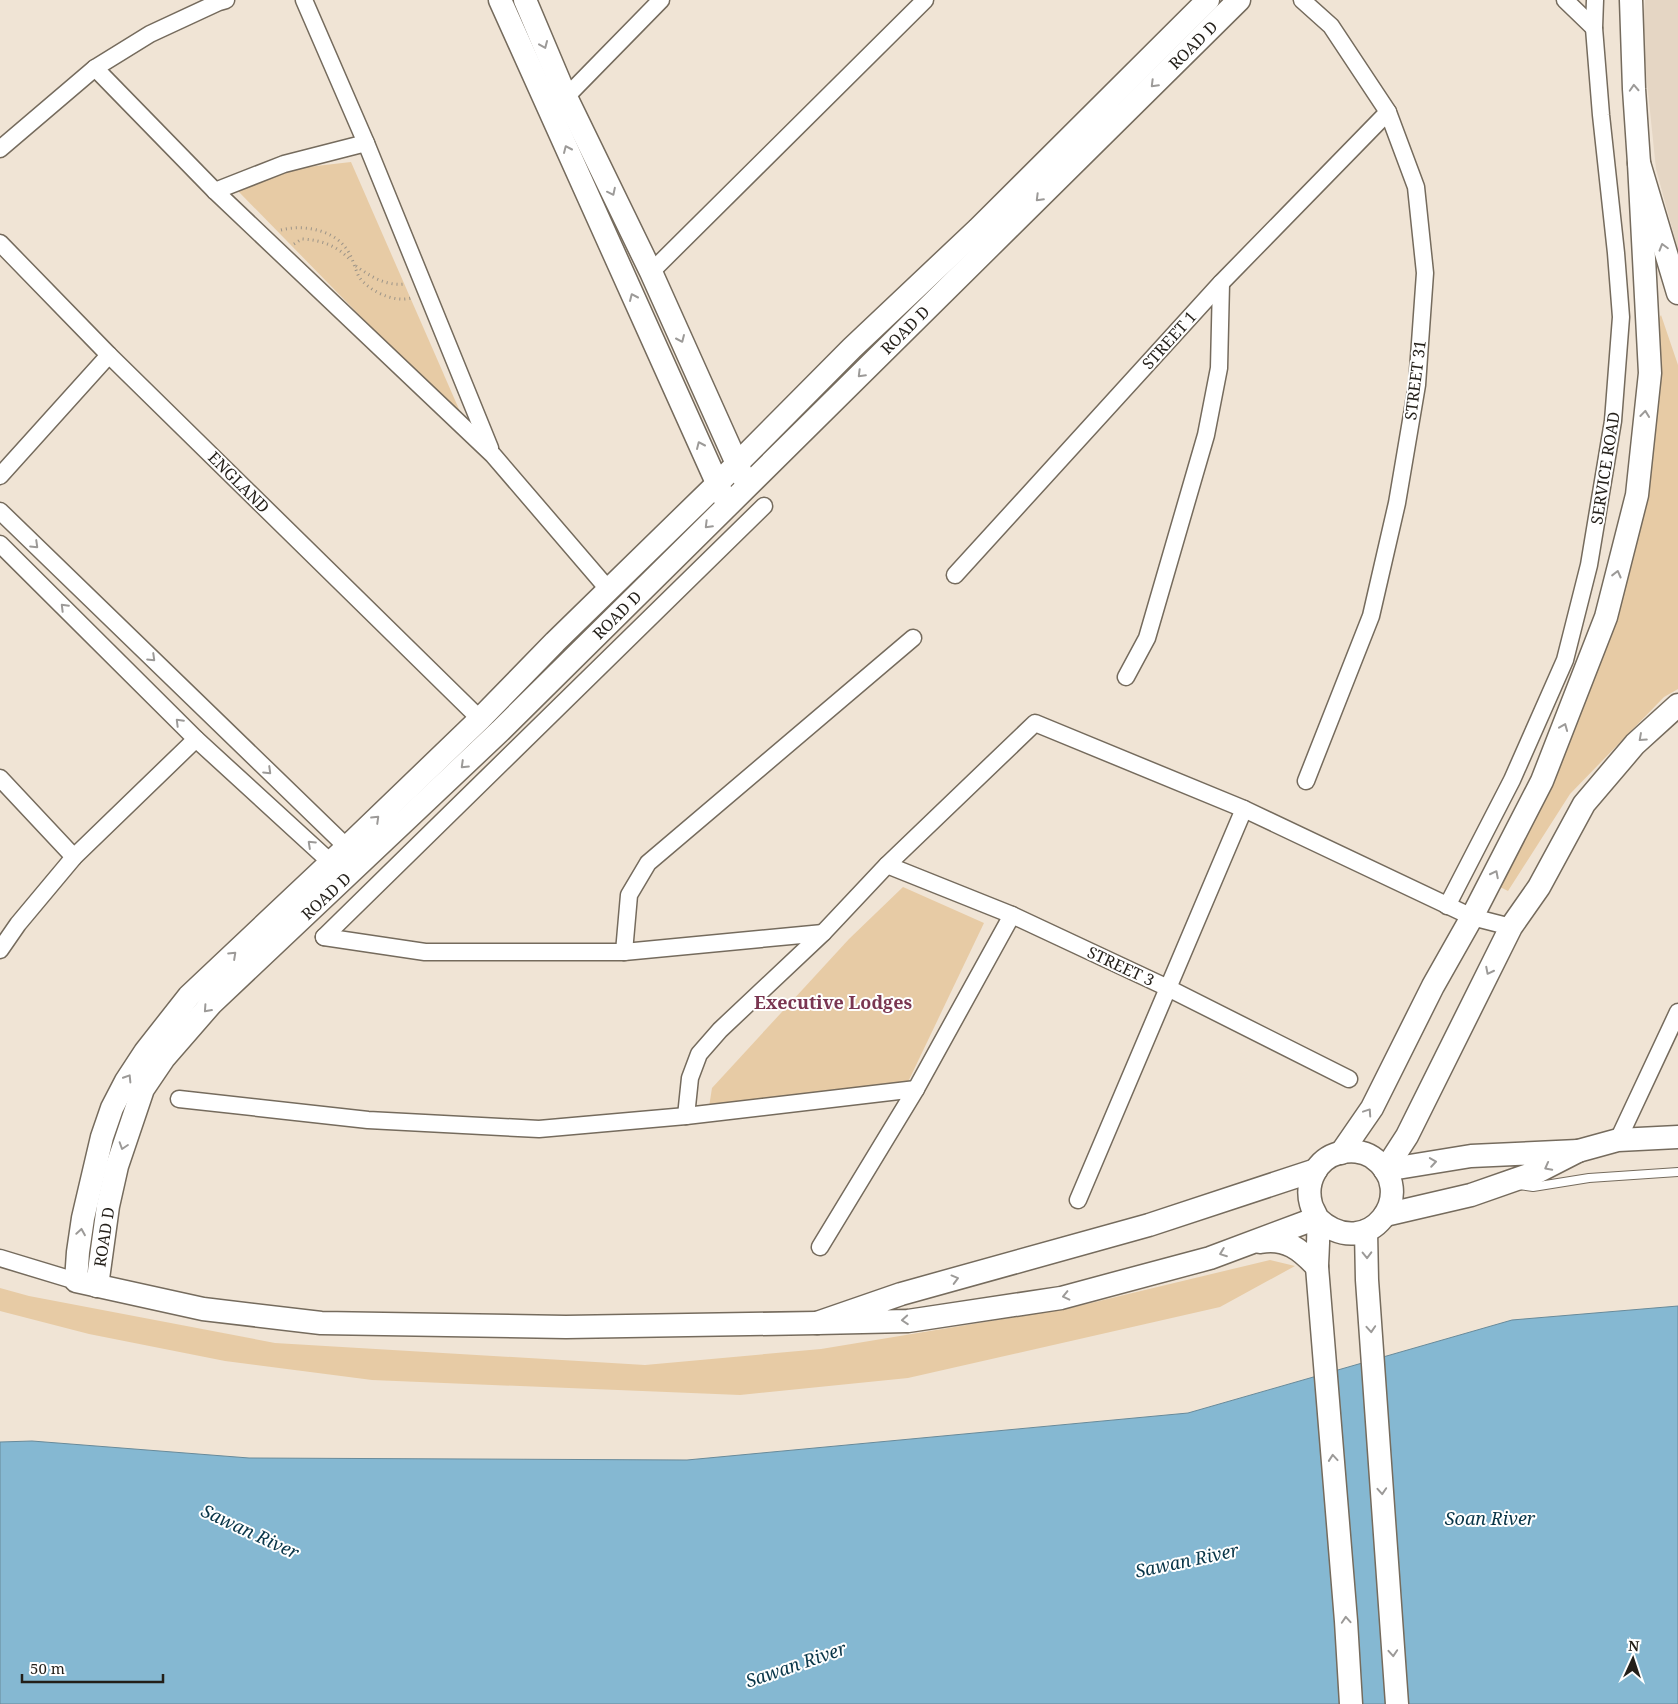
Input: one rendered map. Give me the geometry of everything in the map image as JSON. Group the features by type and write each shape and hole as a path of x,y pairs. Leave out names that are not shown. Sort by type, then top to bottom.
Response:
{"street":[{"path":"0,150 95,68 150,34 226,0"},
{"path":"304,0 366,143 493,455"},
{"path":"500,0 728,505"},
{"path":"525,0 566,97 651,272 747,486"},
{"path":"566,97 661,0"},
{"path":"651,272 925,0"},
{"name":"ROAD D","path":"86,1283 107,1214 117,1166 143,1089 164,1058 211,1004 480,719 608,589 717,484 852,348 978,229 1208,0"},
{"name":"ROAD D","path":"347,862 500,731 1239,0"},
{"name":"STREET 31","path":"1302,0 1332,26 1388,112 1416,187 1425,273 1417,385 1397,503 1371,616 1306,781"},
{"path":"1564,0 1594,28"},
{"name":"SERVICE ROAD","path":"1447,906 1512,780 1564,660 1589,565 1604,479 1613,421 1621,318 1601,115 1594,28 1595,0"},
{"path":"1341,1152 1372,1108 1433,986 1472,918 1542,781 1606,617 1637,495 1650,373 1630,0"},
{"path":"95,68 215,191 493,455 608,589"},
{"name":"STREET 1","path":"955,574 1221,283 1388,112"},
{"path":"215,191 284,164 366,143"},
{"path":"1639,163 1678,293"},
{"name":"ENGLAND","path":"0,243 109,354 480,719"},
{"path":"1126,676 1147,638 1206,435 1219,368 1221,283"},
{"path":"0,476 109,354"},
{"path":"764,506 324,937 425,952 624,952 823,933"},
{"path":"0,511 347,862"},
{"path":"0,544 196,739 347,862"},
{"path":"624,952 629,895 648,863 913,638"},
{"path":"1385,1170 1407,1136 1511,927 1539,887 1584,804 1635,744 1678,705"},
{"path":"686,1116 690,1078 699,1054 720,1030 823,933 887,865 1035,723 1244,809 1472,918 1511,927"},
{"path":"0,950 18,924 74,857 196,739"},
{"path":"0,778 74,857"},
{"path":"1078,1200 1244,809"},
{"name":"STREET 3","path":"887,865 1012,915 1168,988 1349,1079"},
{"path":"820,1247 916,1089 1012,915"},
{"path":"1618,1140 1678,1012"},
{"path":"179,1100 368,1120 539,1129 686,1116 916,1089"},
{"path":"1385,1170 1471,1156 1578,1150 1618,1140 1678,1137"},
{"path":"1385,1216 1471,1195 1537,1172 1578,1150"},
{"path":"1351,1151 1366,1154 1378,1162 1385,1170 1390,1181 1392,1193 1385,1216 1366,1231 1353,1234 1340,1233 1327,1227 1317,1218 1311,1206 1309,1194 1311,1181 1316,1170 1327,1159 1341,1152 1351,1151"},
{"path":"818,1323 901,1294 1149,1225 1316,1170"},
{"path":"0,1258 86,1283 202,1309 321,1323 566,1327 908,1321 1061,1298 1210,1258 1317,1218"},
{"path":"1317,1218 1318,1275 1351,1704"},
{"path":"1366,1231 1367,1280 1397,1704"},
{"path":"1246,1245 1264,1241 1284,1243 1298,1248 1318,1275"}],"lane":[{"path":"1506,1183 1534,1188 1589,1178 1678,1172"}],"path":[{"path":"266,240 280,230 287,228 306,228 334,237 347,249 360,278 366,284 390,298 398,300 408,299 423,283"},
{"path":"284,256 295,243 302,239 311,239 334,246 354,265 373,278 396,284 423,283"}],"shaded area":[{"path":"1645,0 1678,0 1678,250 1656,169 1642,34"},
{"path":"351,162 465,423 238,191 299,168"},
{"path":"1661,315 1678,365 1678,689 1664,697 1570,794 1508,891 1496,885 1574,731 1619,606 1644,515 1651,460 1657,322"},
{"path":"903,887 984,923 908,1082 709,1107 712,1088 849,939"},
{"path":"1270,1260 1295,1266 1220,1307 908,1378 740,1395 372,1380 225,1361 89,1334 0,1311 0,1288 29,1296 275,1343 645,1365 821,1349 1070,1308"}],"water":[{"name":"Soan River","path":"1678,1306 1678,1704 0,1704 0,1442 32,1441 249,1458 687,1460 1188,1413 1512,1320"}],"district":[{"name":"Executive Lodges","path":"833,1003"}],"water label":[{"name":"Sawan River","path":"250,1532"},
{"name":"Sawan River","path":"1187,1561"},
{"name":"Sawan River","path":"796,1665"}]}
